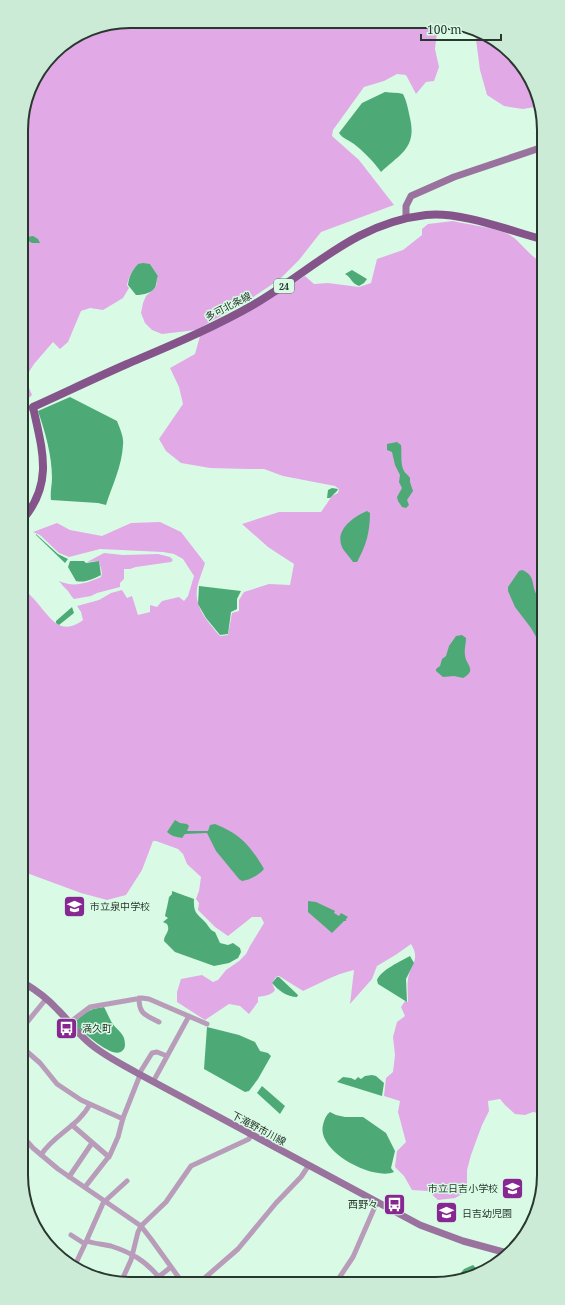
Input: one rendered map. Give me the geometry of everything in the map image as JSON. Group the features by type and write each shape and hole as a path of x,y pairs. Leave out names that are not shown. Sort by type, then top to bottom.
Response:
{"main road":[{"path":"406,218 406,206 411,196 454,177 537,149"},
{"name":"多可北条線","path":"33,407 126,364 178,343 253,306 345,243 387,224 406,218 427,214 448,215 470,219 537,238"},
{"path":"28,513 37,498 44,473 44,455 33,407"},
{"name":"下滝野市川線","path":"28,986 57,1009 88,1042 108,1057 140,1075 420,1225 463,1241 502,1252"}],"street":[{"path":"28,409 33,407"},
{"path":"139,998 140,1009 143,1013 159,1022"},
{"path":"69,1023 90,1007 139,998 149,1000 206,1024"},
{"path":"28,1021 46,999"},
{"path":"153,1082 189,1016"},
{"path":"28,1052 40,1063 57,1084 81,1100 123,1119"},
{"path":"85,1188 108,1157 118,1137 123,1119 140,1075 152,1053 157,1052 167,1056"},
{"path":"41,1154 52,1142 82,1116 90,1104"},
{"path":"72,1125 90,1139 92,1143 108,1157"},
{"path":"123,1277 132,1255 140,1226 166,1202 191,1166 248,1139 251,1134"},
{"path":"28,1142 69,1177 140,1226 178,1277"},
{"path":"69,1177 92,1143"},
{"path":"206,1277 238,1249 276,1203 301,1177 309,1165"},
{"path":"76,1262 104,1201 127,1181"},
{"path":"339,1277 356,1250 377,1202"},
{"path":"71,1235 86,1242 110,1246 141,1259 158,1276 171,1267"}],"shaded area":[{"path":"130,28 437,28 435,49 439,67 434,81 426,82 416,94 406,75 397,74 384,81 364,87 333,130 332,136 359,160 394,205 321,232 299,260 280,279 249,300 196,330 162,334 152,330 145,323 141,313 143,303 146,296 157,284 156,279 158,276 150,264 138,264 130,276 127,285 129,288 123,298 103,310 90,308 81,311 68,342 60,349 53,342 28,373 28,123 31,103 45,73 58,58 73,45 97,33"},
{"path":"476,36 492,45 512,63 527,85 535,107 523,109 504,106 487,95 480,70"},
{"path":"385,92 403,94 406,100 412,128 409,144 405,150 381,172 361,150 342,137 339,133 362,103"},
{"path":"453,221 502,232 508,234 516,240 537,260 537,1113 533,1112 525,1115 515,1114 500,1099 488,1101 489,1111 471,1155 467,1170 467,1184 464,1193 455,1198 438,1200 428,1191 412,1190 404,1176 395,1167 397,1151 406,1142 398,1112 400,1101 384,1096 386,1078 393,1072 395,1055 393,1037 397,1022 405,1016 401,1007 405,1001 408,1002 408,979 415,958 414,950 411,944 377,966 372,979 350,1004 354,970 334,976 303,991 279,976 276,977 272,983 275,990 274,992 258,997 258,1002 249,1014 240,1006 229,1004 205,1020 177,1002 177,992 181,979 202,975 213,982 218,980 226,970 246,954 264,923 261,917 252,917 228,936 215,927 198,910 199,903 196,899 201,877 187,864 183,854 178,849 156,841 153,841 142,870 126,895 107,900 81,893 28,873 28,593 54,622 67,627 83,620 81,612 77,606 99,600 111,593 122,590 127,598 132,596 138,615 150,612 150,605 157,607 162,601 179,597 184,601 188,596 194,576 183,559 174,554 163,552 100,549 69,557 59,553 40,535 33,532 57,523 70,530 102,536 131,523 160,522 181,532 205,563 198,584 197,599 199,606 210,624 220,636 228,635 232,613 239,611 239,600 244,592 269,584 290,585 294,564 268,547 242,524 279,512 321,512 332,496 338,493 339,489 335,486 283,476 264,469 210,468 181,463 166,451 159,439 183,404 179,387 170,368 195,354 200,336 278,293 305,276 314,284 328,283 359,287 371,283 377,259 403,250 422,235 422,229 428,224"},
{"path":"33,236 38,239 40,243 32,243 28,241 28,237"},
{"path":"138,264 150,264 158,276 155,288 151,292 136,295 128,285 128,282 134,269"},
{"path":"352,270 367,279 364,283 359,286 356,285 345,274"},
{"path":"28,385 32,395 28,399"},
{"path":"70,397 117,421 122,433 123,442 121,461 106,505 98,503 51,500 51,461 46,435 38,411"},
{"path":"397,442 401,445 403,468 410,478 413,491 407,500 409,505 406,508 402,507 398,501 397,497 402,488 399,482 400,475 395,465 392,452 387,450 387,444"},
{"path":"332,488 338,489 330,498 327,498 328,490"},
{"path":"367,511 370,513 367,539 357,562 353,562 343,549 341,536 346,526 351,521"},
{"path":"36,535 58,554 68,559 65,563"},
{"path":"104,553 123,555 158,554 170,557 173,560 171,562 124,569 124,579 120,583 120,587 91,596 74,599 59,581 70,584 80,584 101,577 102,573 99,561 87,562"},
{"path":"70,561 84,561 86,563 99,561 101,575 86,581 76,581 68,567"},
{"path":"522,570 529,575 537,595 537,638 515,607 508,591 508,587 519,571"},
{"path":"199,586 241,591 237,599 237,609 231,612 228,634 220,635 206,618 198,604"},
{"path":"72,607 74,613 59,625 56,623 56,621"},
{"path":"462,635 466,638 465,653 470,667 470,672 463,678 454,676 443,677 436,671 436,669 440,666 442,659 446,656 449,646 456,636"},
{"path":"175,820 180,823 187,824 189,826 187,831 208,831 210,825 215,824 224,828 244,841 264,869 254,877 242,881 216,851 207,833 185,834 182,838 167,832"},
{"path":"172,891 194,899 195,911 211,930 215,932 220,943 228,945 233,943 240,948 241,952 238,958 229,963 214,966 175,952 164,941 168,927 167,924 163,922 168,918 165,916 169,897 172,894"},
{"path":"308,901 316,902 333,910 335,911 334,913 339,916 341,913 348,917 346,921 344,921 332,933 308,912"},
{"path":"410,956 414,963 406,979 407,1002 378,984 377,980 379,976 387,969"},
{"path":"277,977 279,977 298,995 297,997 286,994 274,986 272,983"},
{"path":"104,1007 112,1023 124,1038 125,1047 119,1053 105,1049 74,1023 88,1012"},
{"path":"207,1027 239,1035 255,1042 260,1051 268,1053 271,1056 258,1079 249,1091 245,1092 204,1069"},
{"path":"365,1076 376,1076 384,1083 382,1096 337,1082 343,1077 355,1080 358,1077 361,1079"},
{"path":"262,1086 285,1106 280,1114 257,1093"},
{"path":"330,1112 345,1117 363,1117 386,1133 395,1151 391,1168 394,1172 385,1174 360,1168 337,1154 328,1145 323,1135 324,1121"},
{"path":"473,1265 476,1268 460,1274 464,1269"}],"place":[{"name":"市立泉中学校","path":"74,906"},
{"name":"満久町","path":"67,1028"},
{"name":"市立日吉小学校","path":"513,1188"},
{"name":"西野々","path":"394,1204"},
{"name":"日吉幼児園","path":"446,1213"}]}
